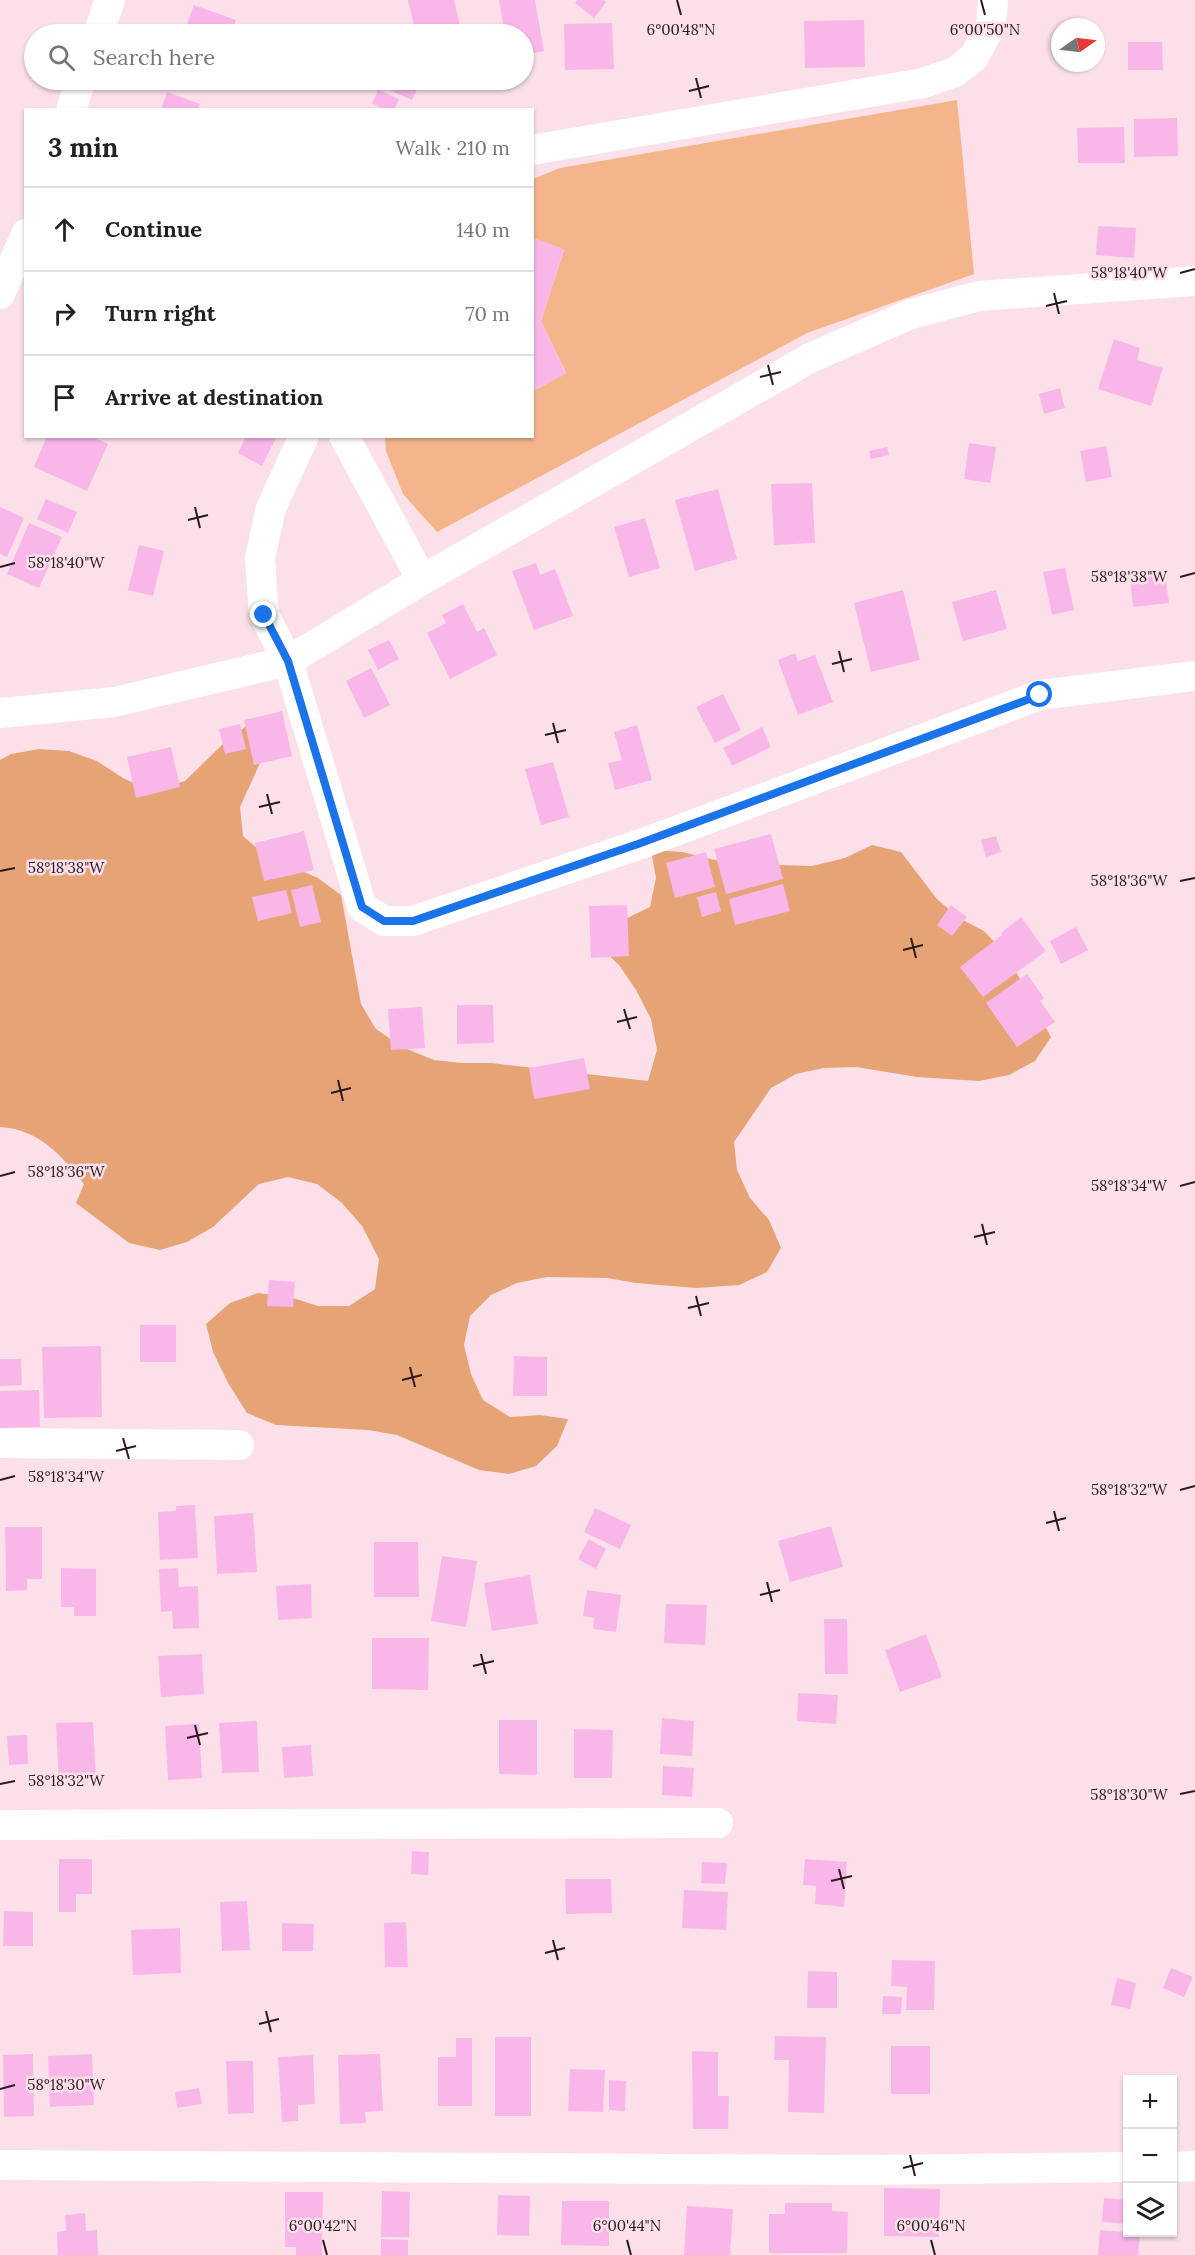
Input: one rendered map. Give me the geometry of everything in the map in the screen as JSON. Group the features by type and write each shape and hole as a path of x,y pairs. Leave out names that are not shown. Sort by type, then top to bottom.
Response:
{"street":[{"path":"102,24 110,0"},
{"path":"534,150 923,83 955,72 974,57 991,25 993,0"},
{"path":"71,108 77,90"},
{"path":"0,294 24,239"},
{"path":"0,714 114,702 288,661 422,580 810,358 912,314 979,296 1195,281"},
{"path":"303,438 271,508 261,558 264,615 288,661 362,907 384,921 413,921 627,848 1040,695 1195,676"},
{"path":"345,438 422,580"},
{"path":"0,1443 239,1445"},
{"path":"0,1825 718,1823"},
{"path":"0,2165 857,2170 1123,2167"},
{"path":"1177,2167 1195,2166"}],"shaded area":[{"path":"957,100 974,274 807,333 437,532 403,494 386,451 385,438 534,438 534,390 566,373 541,321 564,250 534,238 534,179 560,168"},
{"path":"254,721 265,752 240,807 243,836 265,855 318,878 341,895 361,1004 376,1029 402,1047 434,1060 491,1063 648,1081 657,1050 651,1019 636,990 619,965 598,945 621,921 650,907 656,878 651,850 682,852 715,860 747,864 812,866 845,858 872,845 901,852 937,899 959,918 984,931 1007,955 1051,1037 1035,1061 1009,1075 979,1081 917,1077 856,1067 824,1068 796,1074 771,1088 734,1142 737,1170 750,1198 769,1220 781,1248 767,1272 739,1285 697,1288 607,1278 547,1277 517,1283 491,1295 470,1316 464,1345 471,1374 483,1400 510,1417 540,1415 568,1419 557,1446 536,1466 509,1474 479,1470 397,1435 368,1430 276,1425 247,1413 228,1383 213,1352 206,1324 230,1303 258,1293 290,1297 318,1306 349,1306 375,1289 379,1259 362,1226 342,1203 317,1184 288,1177 259,1184 213,1227 187,1242 160,1250 129,1243 76,1203 84,1184 48,1145 27,1133 0,1127 0,760 11,754 39,749 69,751 97,761 123,778 151,791 185,781 229,738"}],"building":[{"path":"408,0 454,0 460,24 414,24"},
{"path":"499,0 535,0 544,51 534,53 534,24 503,24"},
{"path":"577,0 604,0 606,2 594,18 575,3"},
{"path":"194,5 236,20 235,24 187,24"},
{"path":"864,20 865,67 805,68 804,21"},
{"path":"612,23 614,69 565,70 564,24"},
{"path":"1128,42 1162,42 1163,70 1128,70"},
{"path":"378,90 399,99 395,108 382,108 372,103"},
{"path":"389,90 416,90 412,100"},
{"path":"167,92 200,104 199,108 162,108"},
{"path":"1177,118 1178,156 1134,157 1134,119"},
{"path":"1124,127 1125,163 1078,163 1077,128"},
{"path":"1098,226 1136,228 1134,258 1096,255"},
{"path":"534,239 564,249 541,321 566,374 534,390"},
{"path":"1114,339 1140,348 1137,360 1163,368 1151,406 1098,389"},
{"path":"1060,388 1065,408 1044,414 1039,394"},
{"path":"46,438 95,438 108,444 87,491 34,467"},
{"path":"245,438 276,438 262,466 238,453"},
{"path":"969,443 996,447 990,483 964,479"},
{"path":"1106,446 1112,477 1086,482 1080,451"},
{"path":"887,447 889,455 871,459 869,451"},
{"path":"812,483 815,543 774,545 771,484"},
{"path":"718,489 737,559 695,571 675,500"},
{"path":"46,499 77,512 68,533 37,519"},
{"path":"0,507 24,518 7,557 0,554"},
{"path":"645,518 660,568 629,577 614,527"},
{"path":"29,523 62,537 39,588 7,574"},
{"path":"139,545 164,551 153,596 128,590"},
{"path":"536,563 540,575 555,569 573,616 534,630 512,571"},
{"path":"1065,568 1074,610 1052,615 1043,572"},
{"path":"1165,575 1169,603 1133,607 1130,579"},
{"path":"903,590 920,660 871,672 854,603"},
{"path":"996,590 1007,629 963,641 952,602"},
{"path":"463,604 477,632 484,628 497,655 450,679 427,633 446,623 442,615"},
{"path":"389,640 399,659 378,670 368,650"},
{"path":"795,653 798,661 815,655 833,702 798,715 778,660"},
{"path":"371,668 390,705 364,718 346,681"},
{"path":"723,694 741,730 715,743 696,707"},
{"path":"282,711 292,756 254,765 244,720"},
{"path":"240,724 246,749 225,754 219,729"},
{"path":"637,725 652,780 615,790 608,763 622,760 614,732"},
{"path":"762,727 771,747 732,766 723,748"},
{"path":"171,747 180,787 136,798 127,757"},
{"path":"553,762 569,817 541,825 525,769"},
{"path":"304,831 314,870 264,881 255,843"},
{"path":"771,834 783,879 726,894 714,849"},
{"path":"996,836 1001,852 986,857 981,840"},
{"path":"706,852 715,887 675,898 666,863"},
{"path":"783,884 790,911 735,925 729,899"},
{"path":"312,885 321,922 300,927 291,890"},
{"path":"286,890 292,913 258,921 252,897"},
{"path":"716,892 721,911 702,917 697,897"},
{"path":"627,905 629,956 591,958 589,906"},
{"path":"951,905 967,917 952,936 937,925"},
{"path":"1021,917 1046,951 983,997 960,967 1002,935 1001,933"},
{"path":"1076,927 1088,950 1061,964 1050,941"},
{"path":"1027,974 1044,998 1040,1001 1055,1022 1017,1047 986,1003"},
{"path":"457,1005 493,1005 494,1043 457,1044"},
{"path":"422,1007 425,1048 391,1050 388,1009"},
{"path":"584,1058 590,1089 534,1099 529,1068"},
{"path":"269,1280 295,1282 293,1307 267,1306"},
{"path":"140,1325 176,1325 176,1362 140,1362"},
{"path":"101,1346 102,1417 44,1418 42,1347"},
{"path":"514,1356 547,1357 547,1396 513,1396"},
{"path":"0,1359 21,1359 22,1385 0,1386"},
{"path":"39,1390 40,1427 0,1428 0,1391"},
{"path":"195,1505 198,1558 160,1560 158,1512 176,1511 176,1506"},
{"path":"595,1508 631,1525 620,1549 584,1532"},
{"path":"253,1513 257,1572 217,1574 214,1516"},
{"path":"831,1526 843,1567 790,1582 778,1541"},
{"path":"5,1527 42,1527 42,1579 27,1579 27,1590 6,1591"},
{"path":"589,1539 606,1549 596,1569 578,1559"},
{"path":"374,1542 418,1542 419,1597 374,1597"},
{"path":"442,1556 477,1561 466,1627 431,1621"},
{"path":"61,1568 96,1569 96,1616 74,1616 74,1607 61,1607"},
{"path":"178,1568 179,1587 198,1586 199,1628 173,1629 172,1611 161,1612 159,1569"},
{"path":"530,1575 538,1624 492,1631 484,1583"},
{"path":"311,1584 312,1618 278,1620 276,1586"},
{"path":"587,1590 621,1595 616,1632 593,1629 594,1618 583,1616"},
{"path":"666,1604 707,1605 705,1645 664,1643"},
{"path":"824,1619 847,1619 848,1674 825,1674"},
{"path":"926,1634 942,1677 900,1692 885,1650"},
{"path":"372,1638 429,1638 428,1690 372,1689"},
{"path":"202,1654 204,1694 161,1697 158,1656"},
{"path":"798,1693 838,1695 836,1724 797,1721"},
{"path":"662,1718 694,1721 692,1756 660,1754"},
{"path":"499,1720 537,1720 537,1775 499,1774"},
{"path":"257,1721 259,1772 222,1773 219,1723"},
{"path":"93,1722 96,1781 59,1783 56,1723"},
{"path":"199,1724 202,1778 168,1780 165,1726"},
{"path":"574,1729 613,1730 612,1778 574,1778"},
{"path":"27,1735 28,1764 9,1765 7,1736"},
{"path":"311,1745 313,1776 284,1778 282,1747"},
{"path":"663,1766 694,1768 692,1797 662,1795"},
{"path":"412,1851 429,1852 428,1875 411,1874"},
{"path":"59,1859 92,1859 92,1894 76,1894 76,1912 59,1912"},
{"path":"805,1859 847,1862 844,1907 815,1904 816,1886 803,1885"},
{"path":"702,1862 727,1863 725,1884 701,1883"},
{"path":"565,1879 611,1879 612,1913 566,1914"},
{"path":"684,1890 728,1892 726,1930 682,1928"},
{"path":"247,1901 250,1950 222,1951 220,1902"},
{"path":"4,1911 33,1912 33,1946 3,1946"},
{"path":"406,1922 408,1967 385,1967 384,1923"},
{"path":"282,1923 314,1924 313,1951 282,1951"},
{"path":"180,1928 181,1973 133,1975 131,1930"},
{"path":"892,1960 935,1961 934,2010 906,2010 907,1987 891,1986"},
{"path":"1171,1968 1193,1977 1184,1997 1163,1988"},
{"path":"808,1971 837,1972 837,2008 807,2008"},
{"path":"1117,1978 1136,1983 1130,2009 1111,2005"},
{"path":"883,1996 902,1997 901,2014 882,2014"},
{"path":"775,2036 826,2037 824,2113 788,2112 789,2060 774,2060"},
{"path":"495,2037 531,2037 531,2116 495,2116"},
{"path":"456,2038 472,2038 472,2106 438,2106 438,2057 456,2057"},
{"path":"891,2046 930,2046 930,2094 891,2094"},
{"path":"692,2051 718,2052 718,2096 729,2096 728,2129 693,2129"},
{"path":"33,2054 34,2116 4,2117 3,2055"},
{"path":"92,2054 94,2105 50,2107 48,2056"},
{"path":"380,2054 383,2111 365,2112 366,2123 340,2124 338,2055"},
{"path":"313,2055 315,2104 298,2105 298,2121 282,2122 278,2057"},
{"path":"226,2061 253,2061 254,2113 228,2114"},
{"path":"570,2069 605,2070 603,2112 568,2111"},
{"path":"609,2080 626,2081 625,2111 609,2110"},
{"path":"199,2088 202,2104 177,2108 175,2092"},
{"path":"884,2188 940,2189 939,2237 884,2236"},
{"path":"382,2191 410,2192 409,2237 381,2237"},
{"path":"285,2192 323,2192 322,2255 296,2255 296,2247 285,2247"},
{"path":"498,2195 530,2196 529,2236 497,2235"},
{"path":"1104,2198 1123,2200 1123,2224 1102,2222"},
{"path":"562,2201 609,2201 609,2246 561,2245"},
{"path":"785,2203 832,2203 832,2211 848,2212 847,2253 769,2253 769,2214 785,2214"},
{"path":"687,2206 733,2209 730,2255 684,2255"},
{"path":"85,2213 86,2231 97,2230 98,2255 58,2255 57,2232 66,2231 65,2215"},
{"path":"1100,2230 1123,2232 1123,2237 1140,2237 1138,2255 1098,2255"},
{"path":"381,2239 408,2240 408,2255 381,2255"}],"route":[{"path":"264,615 288,661 362,907 384,921 413,921 638,844 1040,695"}]}
